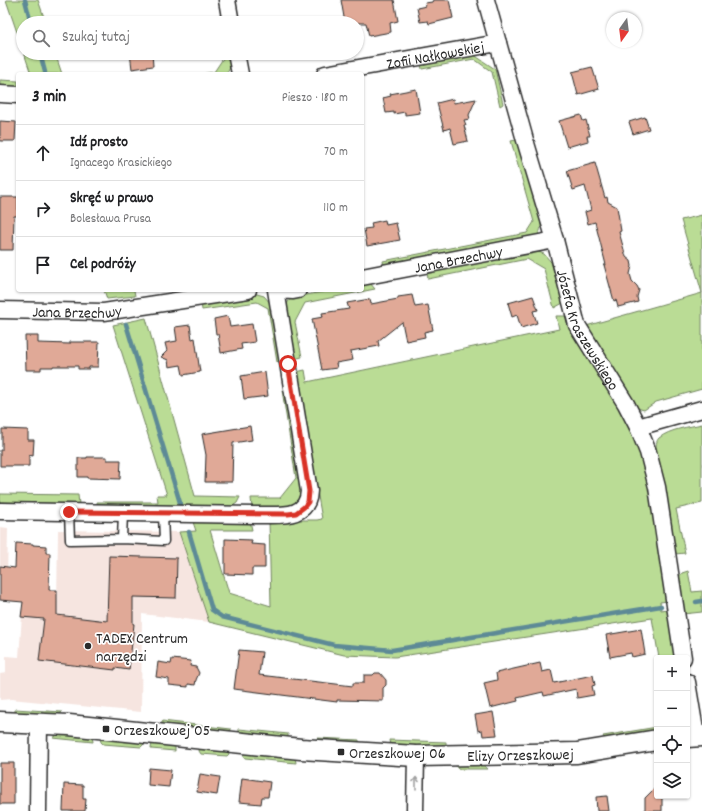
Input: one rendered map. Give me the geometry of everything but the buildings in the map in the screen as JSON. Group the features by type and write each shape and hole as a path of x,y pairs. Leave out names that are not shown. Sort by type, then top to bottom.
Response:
{"street":[{"path":"227,0 230,16"},
{"name":"Józefa Kraszewskiego","path":"486,0 555,240 577,325 626,404 638,427 648,452 657,487 683,655"},
{"name":"Zofii Nałkowskiej","path":"336,72 498,43"},
{"path":"237,60 240,72"},
{"path":"0,94 16,95"},
{"name":"Jana Brzechwy","path":"364,277 555,240"},
{"name":"Jana Brzechwy","path":"0,310 104,312 235,292"},
{"path":"0,511 288,514 296,513 304,507 308,502 309,491 276,292"},
{"path":"638,427 702,409"},
{"path":"688,691 695,736"},
{"name":"Elizy Orzeszkowej","path":"0,722 39,723 309,749 416,756 577,753 654,740"},
{"path":"38,811 39,723"},
{"path":"415,811 416,756"}],"lane":[{"path":"69,512 70,540 164,540 163,513"},
{"path":"122,539 123,513"}],"shaded area":[{"path":"0,527 8,528 7,583 0,600"},
{"path":"58,530 179,532 209,622 142,614 141,712 11,699 0,700 0,674 6,673 6,656 19,657 23,602 57,604"}],"green space":[{"path":"6,0 38,0 44,16 16,16 16,29"},
{"path":"474,55 495,69 503,104 500,106 492,72 474,59 422,69 421,64"},
{"path":"26,60 57,60 61,72 30,72"},
{"path":"222,60 231,60 227,72 214,72"},
{"path":"0,80 16,81 16,87 0,87"},
{"path":"516,140 518,142 541,223 540,231 535,238 384,267 383,261 527,233 534,222 511,141"},
{"path":"702,215 702,293 681,220"},
{"path":"533,250 544,254 551,262 563,303 554,308 544,269 527,259 428,279 427,271"},
{"path":"370,283 375,289 364,291 364,284"},
{"path":"105,292 134,292 135,296 107,299"},
{"path":"322,292 360,292 305,303 295,322 302,357 294,359 286,307 291,298"},
{"path":"702,293 702,389 656,402 644,410 637,408 586,326"},
{"path":"257,294 264,296 272,305 280,359 277,362 268,308 257,302 202,310 201,303"},
{"path":"556,316 567,316 579,345 625,416 641,449 650,488 668,601 660,602 661,610 668,609 675,655 658,655 652,618 395,657 344,655 209,622 179,532 196,531 192,519 250,521 252,530 210,530 229,593 271,606 269,520 322,519 296,372 305,370 307,382 559,329"},
{"path":"146,318 195,496 240,497 237,503 231,507 98,506 97,502 158,502 157,495 167,495 113,325"},
{"path":"282,390 286,392 302,492 299,499 288,507 274,509 252,508 251,498 280,498 296,478"},
{"path":"702,424 702,503 676,509 685,553 675,554 656,444 659,438 669,432"},
{"path":"0,494 78,495 79,504 0,502"},
{"path":"688,571 692,592 702,591 702,612 683,614 678,578 682,573"},
{"path":"15,709 62,712 57,716 15,714"},
{"path":"162,721 231,729 230,733 162,726"},
{"path":"654,728 654,731 605,739 603,736"},
{"path":"239,729 288,734 288,739 239,734"},
{"path":"60,733 92,736 93,742 53,738"},
{"path":"100,738 143,742 144,744 141,747 103,744"},
{"path":"317,738 359,740 359,745 317,742"},
{"path":"389,740 446,742 446,747 390,745"},
{"path":"152,741 175,744 175,751 151,749"},
{"path":"200,747 228,751 229,754 227,756 201,754 199,751"},
{"path":"245,752 295,757 296,763 245,758 243,755"},
{"path":"481,763 488,769 460,769 456,767 456,765"}],"waterway":[{"path":"25,0 29,16"},
{"path":"42,60 45,72"},
{"path":"126,324 181,506"},
{"path":"189,532 212,610 222,617 334,645 392,650 661,606"},
{"path":"696,602 702,601"}],"place":[{"name":"TADEX Centrum narzędzi","path":"88,646"},
{"name":"Orzeszkowej 05","path":"106,729"},
{"name":"Orzeszkowej 06","path":"341,752"}],"route":[{"path":"69,512 255,515 288,514 300,511 308,502 309,491 288,364"}]}
